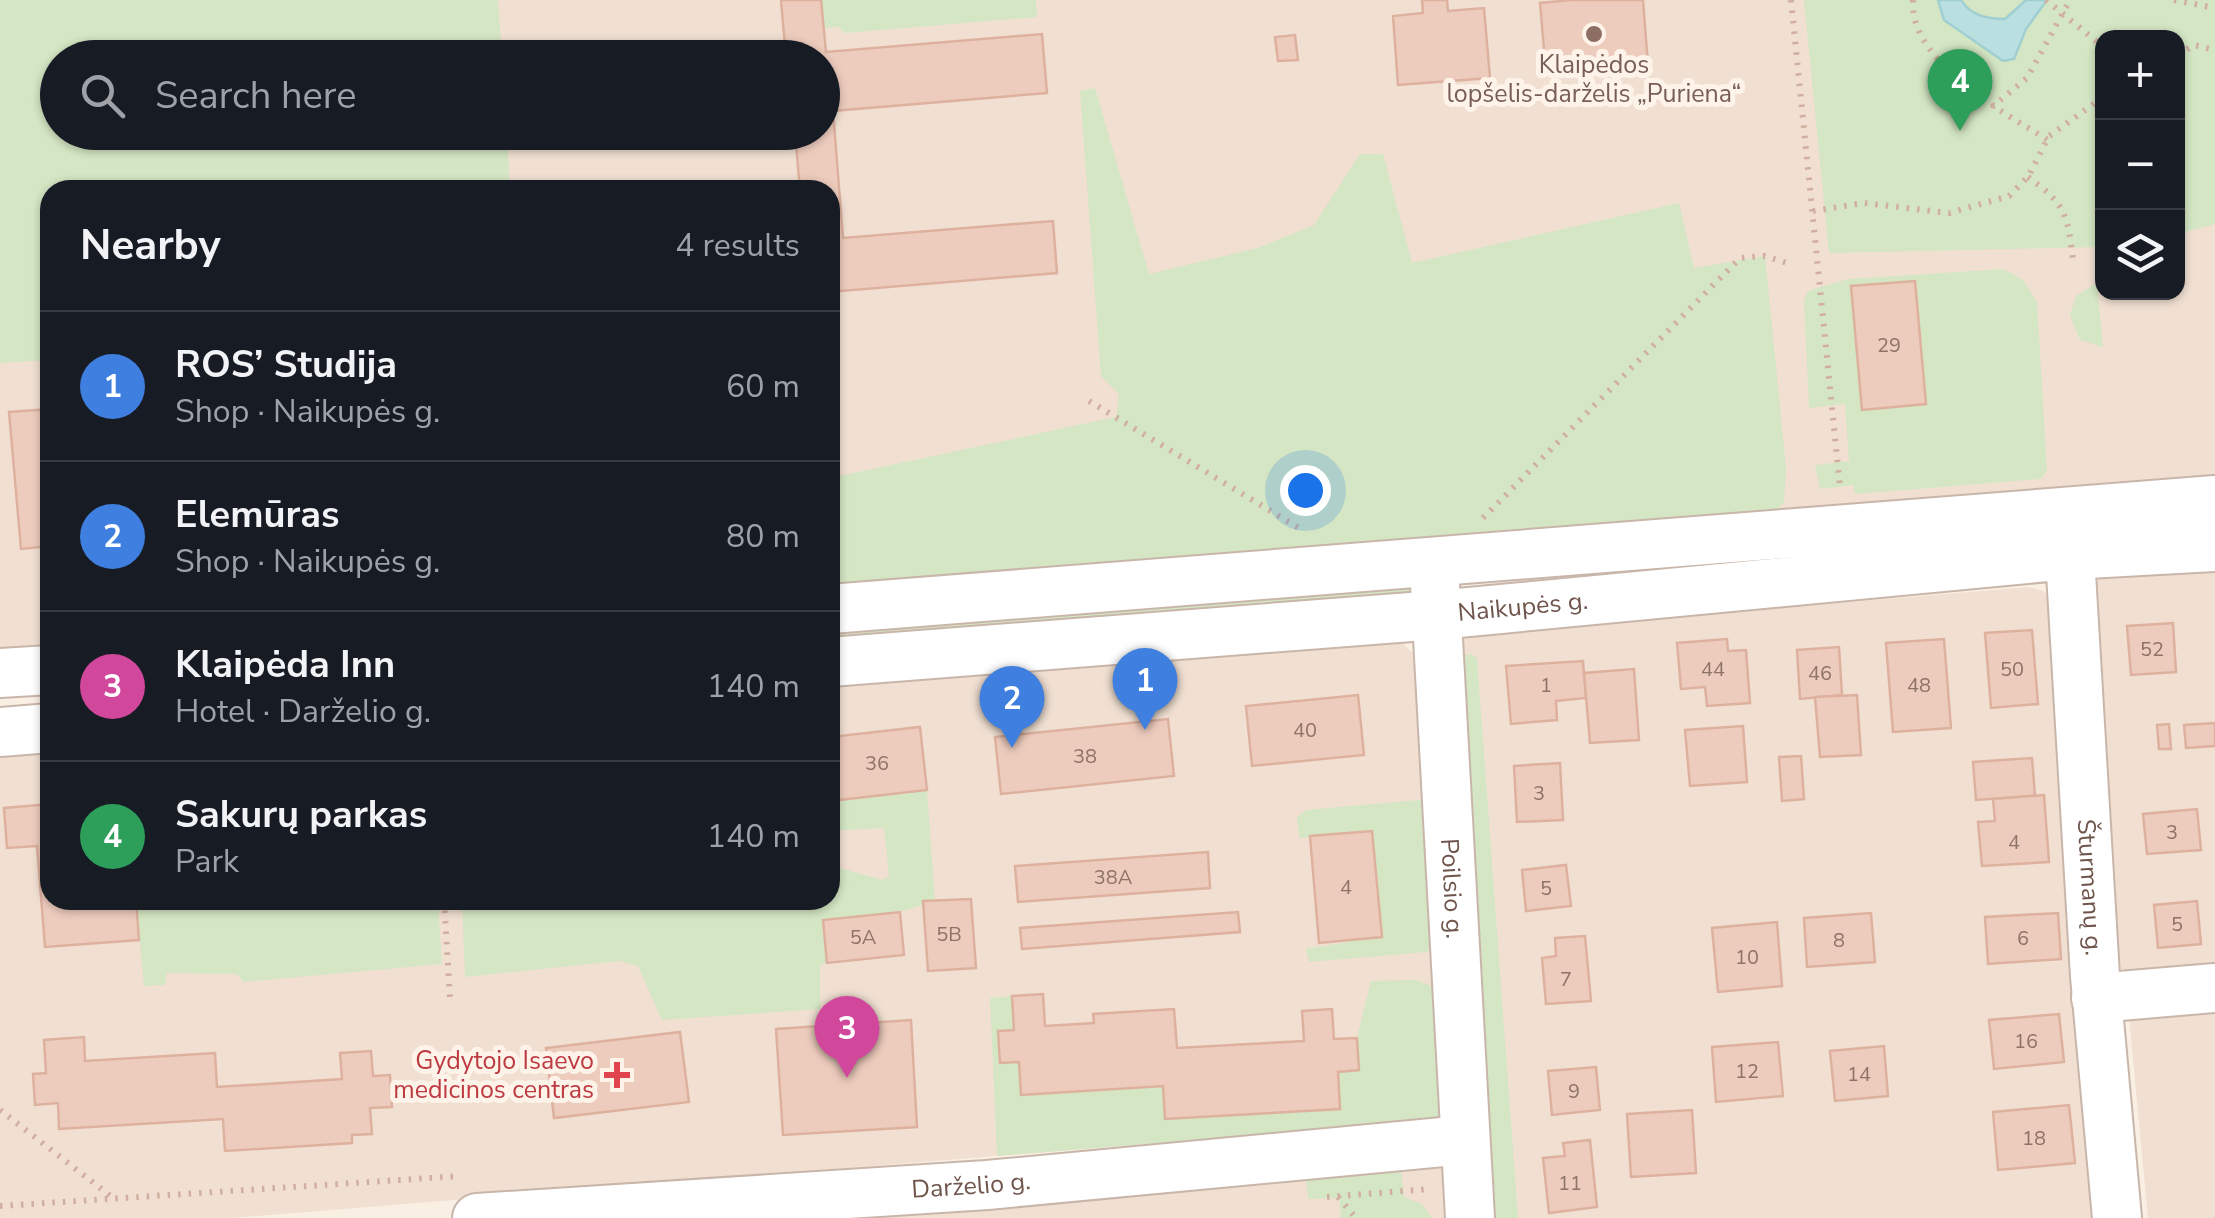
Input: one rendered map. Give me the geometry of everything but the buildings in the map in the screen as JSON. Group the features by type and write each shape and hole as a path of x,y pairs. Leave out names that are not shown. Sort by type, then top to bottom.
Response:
{"street":[{"name":"Naikupės g.","path":"840,661 1437,616 2068,533 2215,500"},
{"name":"Naikupės g.","path":"840,608 1433,561 2068,533 2215,546"},
{"name":"Šturmanų g.","path":"2068,533 2096,998 2116,1218"},
{"name":"Poilsio g.","path":"1433,561 1470,1218"},
{"path":"0,674 40,671"},
{"path":"0,732 40,729"},
{"path":"2096,998 2215,988"},
{"name":"Darželio g.","path":"469,1197 639,1213 1464,1140"}],"path":[{"path":"1791,0 1840,487"},
{"path":"1913,0 1912,22 1926,45 1992,107 2048,140"},
{"path":"2046,0 2095,40"},
{"path":"1992,107 2028,78 2070,0"},
{"path":"2174,0 2215,8"},
{"path":"2185,51 2194,46 2215,50"},
{"path":"1813,212 1864,202 1949,213 2009,196 2028,177 2048,140 2095,103"},
{"path":"2028,177 2061,205 2072,226 2073,260"},
{"path":"1482,519 1740,258 1765,256 1790,264"},
{"path":"1089,401 1305,532"},
{"path":"445,910 450,998"},
{"path":"0,1110 114,1199"},
{"path":"1338,1196 1356,1218"},
{"path":"0,1206 114,1199 469,1197"}],"shaded area":[{"path":"0,0 2215,0 2215,479 840,592 840,180 40,180 40,649 0,652"},
{"path":"2215,569 2215,973 2123,972 2116,959 2092,587 2101,577"},
{"path":"2029,587 2043,591 2052,601 2101,1218 1494,1218 1459,642 1469,634"},
{"path":"1393,634 1418,658 1440,1120 232,1218 0,1218 0,749 40,746 40,910 840,910 840,679"},
{"path":"2215,1009 2215,1218 2148,1218 2129,1017"},
{"path":"1441,1162 1448,1169 1457,1218 692,1218"}],"green space":[{"path":"0,0 498,0 501,40 40,40 40,150 508,150 509,180 40,180 40,361 0,363"},
{"path":"821,0 1036,0 1037,17 845,33 839,27 824,28"},
{"path":"1804,0 2215,0 2215,224 2185,232 2185,30 2095,30 2095,247 1829,253"},
{"path":"1095,88 1149,274 1258,248 1314,225 1360,154 1383,154 1412,263 1679,203 1694,268 1765,256 1786,468 1784,502 1774,513 840,592 840,476 1116,417 1119,394 1101,376 1080,91"},
{"path":"2004,269 2023,280 2037,302 2047,471 2040,479 1855,494 1853,485 1820,489 1815,465 1849,461 1845,404 1809,408 1804,300 1808,291 1848,279"},
{"path":"2095,284 2103,347 2080,340 2070,315 2076,296"},
{"path":"1412,582 1415,595 840,645 840,625"},
{"path":"1471,654 1477,658 1518,1218 1494,1218 1455,656"},
{"path":"927,790 935,901 900,912 820,966 820,1009 662,1020 638,966 619,961 465,977 462,910 840,910 840,868 882,880 889,876 884,828 840,830 840,800"},
{"path":"1428,802 1438,943 1427,952 1309,962 1306,949 1382,936 1372,832 1299,838 1297,817 1306,810"},
{"path":"137,910 439,910 442,964 244,982 237,974 167,973 165,985 144,986"},
{"path":"1416,980 1442,990 1450,1106 1440,1120 997,1156 990,998 1012,996 1014,1030 998,1032 1000,1062 1019,1062 1021,1095 1163,1086 1166,1119 1340,1109 1338,1072 1359,1070 1357,1038 1371,981"},
{"path":"1400,1160 1404,1197 1422,1204 1432,1218 1341,1218 1339,1198 1308,1199 1305,1169"}],"water":[{"path":"1938,0 1961,0 1980,16 2005,19 2026,0 2047,0 2026,29 2014,59 2003,61 1944,20"}],"place":[{"name":"Klaipėdos lopšelis-darželis „Puriena“","path":"1594,34"},
{"name":"Sakurų parkas","path":"1960,131"},
{"name":"ROS’ Studija","path":"1145,730"},
{"name":"Elemūras","path":"1012,748"},
{"name":"Gydytojo Isaevo medicinos centras","path":"617,1075"},
{"name":"Klaipėda Inn","path":"847,1078"}]}
